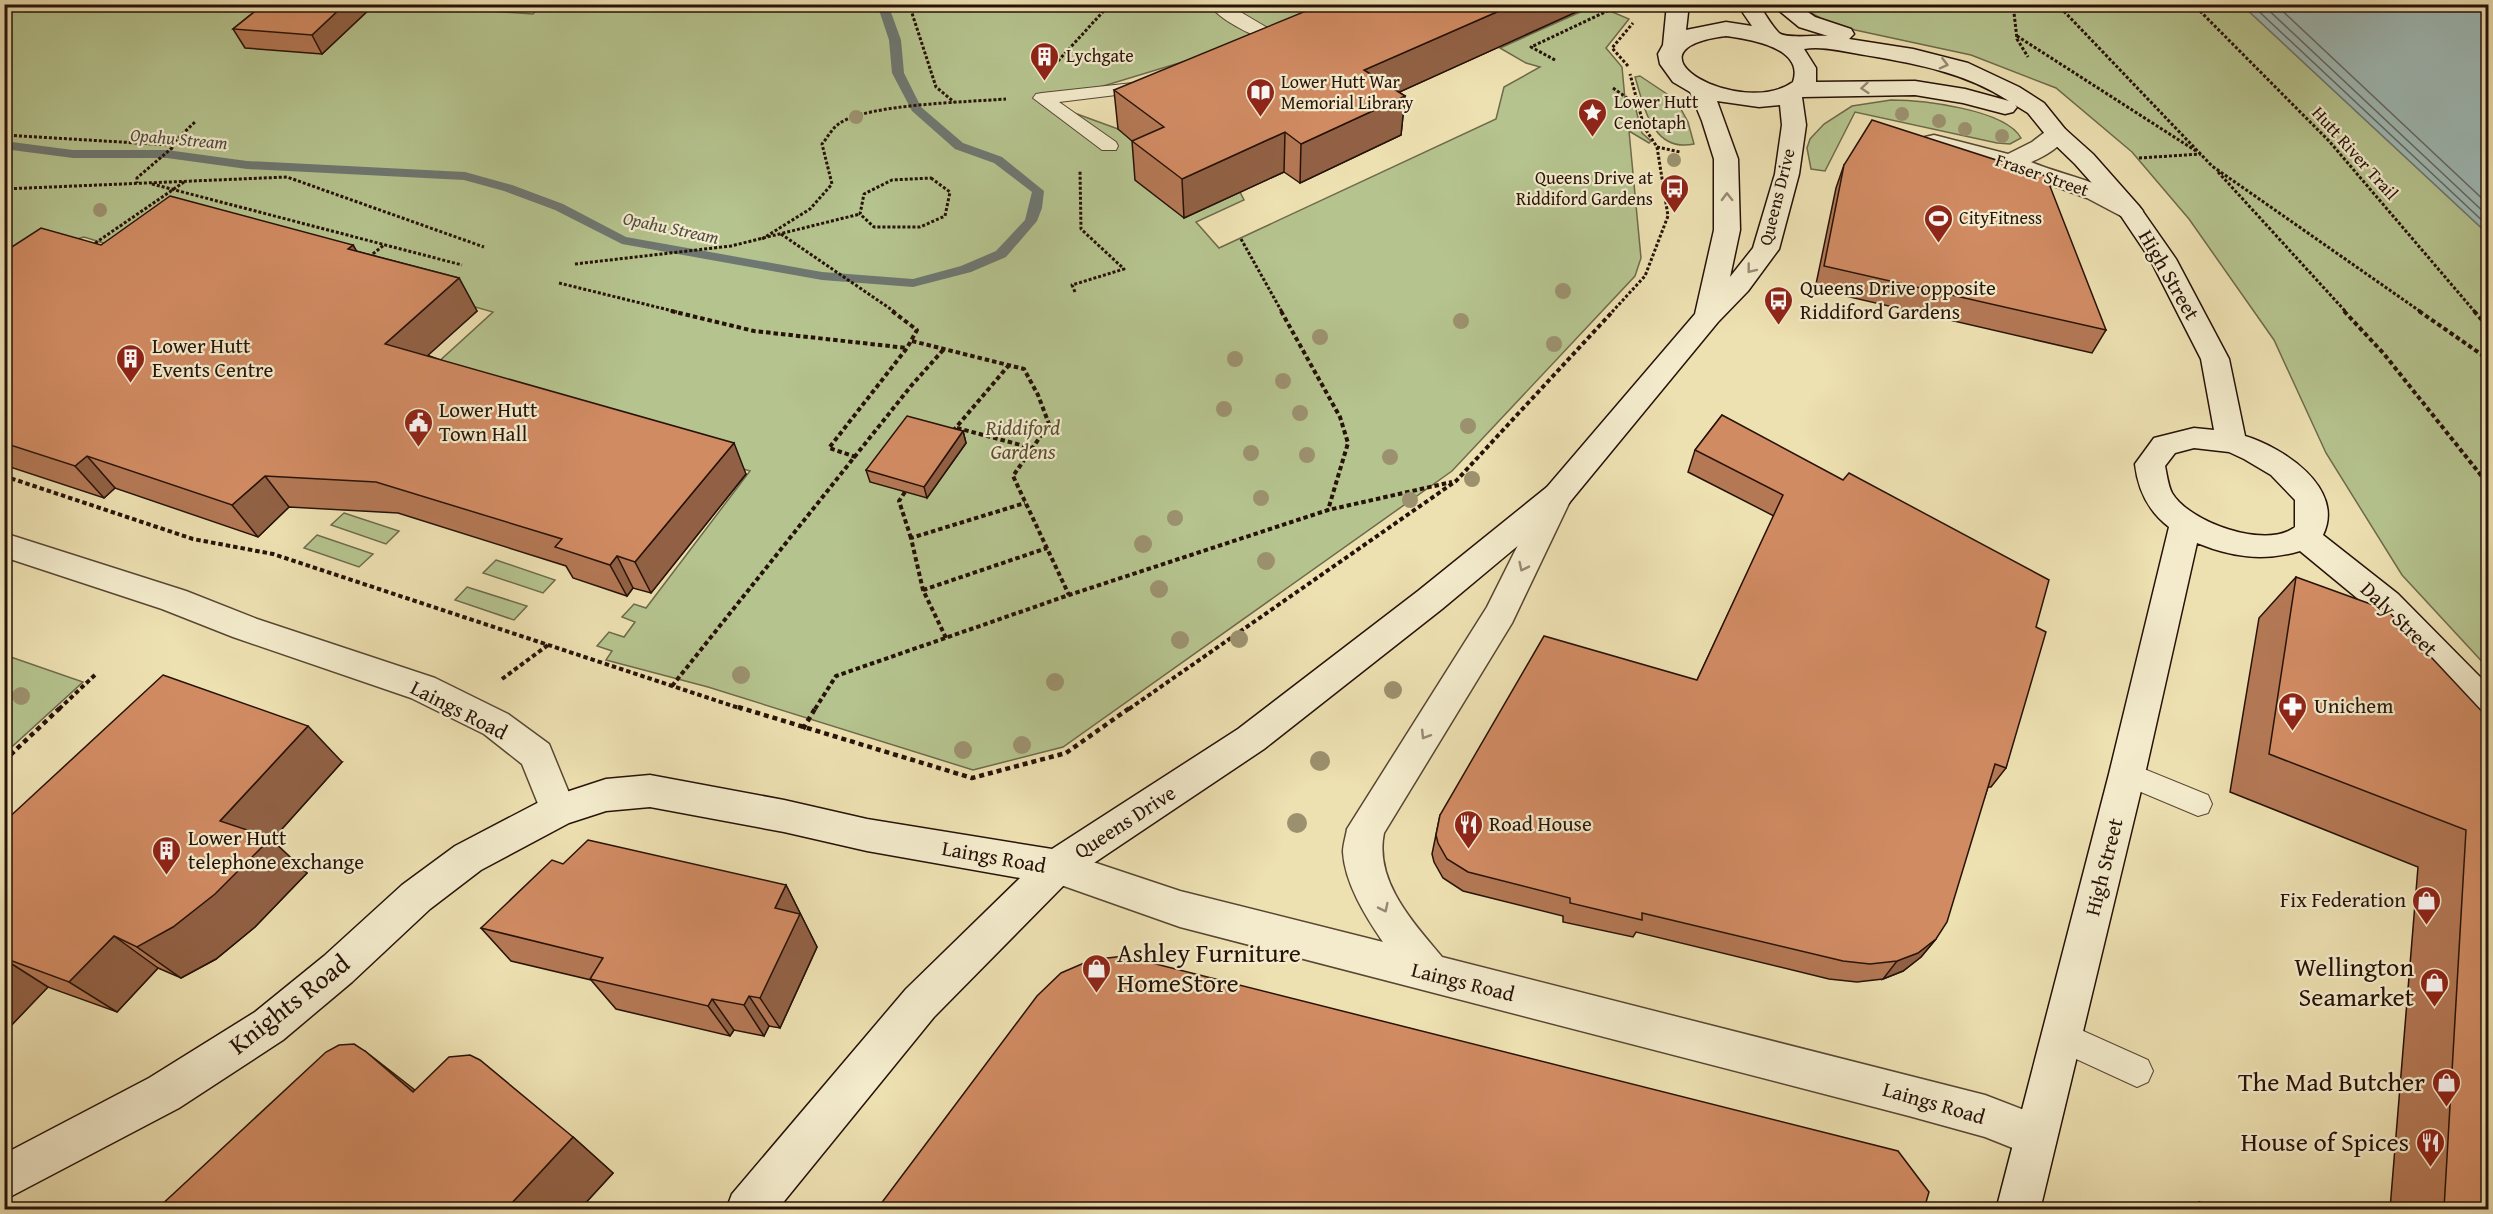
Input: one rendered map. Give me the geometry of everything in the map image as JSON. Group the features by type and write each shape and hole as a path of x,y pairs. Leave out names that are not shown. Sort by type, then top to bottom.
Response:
{"main road":[{"path":"1678,4 1674,45 1670,53 1672,65 1682,78 1700,89"},
{"path":"1747,4 1777,40"},
{"path":"1781,4 1818,26 1913,56"},
{"name":"High Street","path":"1674,45 1686,36 1726,29 1777,40 1837,44 1913,56 1960,68 2011,92 2036,108 2057,134 2084,159 2130,211 2174,277 2215,358 2231,442"},
{"name":"Queens Drive","path":"748,1209 920,1003 1057,867 1251,739 1430,600 1558,495 1708,316 1738,285 1766,249 1787,174 1794,125 1795,91 1806,78 1806,69 1791,48 1777,40"},
{"name":"High Street","path":"1700,89 1718,96 1739,99 1778,97 1795,91 1897,87 1932,89 2007,108 2057,134"},
{"name":"Queens Drive","path":"1700,89 1714,121 1726,159 1727,230 1708,316"},
{"path":"2010,162 2039,150 2057,134"},
{"name":"Fraser Street","path":"1910,135 2010,162 2040,175 2096,193 2130,211"},
{"path":"2194,438 2231,442 2267,457 2297,481 2310,500 2313,509 2311,526 2304,537 2279,546 2245,546 2210,535 2186,523 2165,506 2154,489 2150,464 2165,445 2194,438"},
{"name":"Queens Drive","path":"1432,975 1394,929 1370,879 1362,850 1366,829 1500,614 1558,495"},
{"name":"High Street","path":"2018,1209 2127,774 2186,523"},
{"name":"Daly Street","path":"2304,537 2386,603 2488,707"},
{"name":"Laings Road","path":"4,545 174,600 245,628 423,688 496,724 536,754 558,810 606,795 650,791 784,816 867,835 1057,867 1180,909 1910,1095 1985,1116 2035,1136"},
{"name":"Knights Road","path":"4,1178 164,1093 269,1026 338,969 416,897 459,865 558,810"}],"lane":[{"path":"1216,4 1238,21 1265,34 1300,37 1266,53"},
{"path":"1037,98 1168,84"},
{"path":"1037,98 1109,146"},
{"path":"2127,774 2198,804"},
{"path":"2061,1036 2137,1071"}],"path":[{"path":"909,4 936,87 954,102"},
{"path":"762,239 798,218 822,200 832,184 822,144 834,127 851,117 924,105 1037,98 1032,90 1110,4"},
{"path":"1555,60 1531,47 1622,4"},
{"path":"2057,4 2202,154 2384,354 2488,484"},
{"name":"Hutt River Trail","path":"2193,4 2329,141 2488,327"},
{"path":"4,476 193,539 273,554 803,729 972,778 1066,753 1456,481 1645,276 1668,216 1657,147 1644,127 1627,63 1612,48 1635,21"},
{"path":"2017,36 2202,154"},
{"path":"1613,88 1638,106"},
{"path":"137,184 137,178 196,121"},
{"path":"4,135 171,146"},
{"path":"2139,158 2202,154"},
{"path":"1075,292 1072,285 1124,269 1081,229 1080,171 1076,162"},
{"path":"2212,166 2488,359"},
{"path":"4,189 287,177 484,247"},
{"path":"931,178 950,192 945,216 920,227 874,227 860,214 864,194 892,180 931,178"},
{"path":"84,250 184,182"},
{"path":"148,183 462,265"},
{"path":"574,264 731,246 860,214"},
{"path":"781,234 912,324 917,330 907,348 829,448 856,457"},
{"path":"1241,239 1340,417 1348,443 1328,510"},
{"path":"368,258 384,245"},
{"path":"559,283 754,331 907,348"},
{"path":"912,341 1024,369 1042,403 1048,424 1013,476 1069,595"},
{"path":"672,686 917,378 944,349"},
{"path":"946,438 1009,365"},
{"path":"957,428 1032,448"},
{"path":"803,729 836,676 1069,595 1328,510 1456,481"},
{"path":"905,492 899,501 923,590 946,638"},
{"path":"910,538 1025,503"},
{"path":"923,590 1047,548"},
{"path":"501,679 548,645"},
{"path":"4,761 97,673"}],"green space":[{"name":"Riddiford Gardens","path":"391,4 533,14 542,4 1311,5 1323,15 1321,20 1047,103 1118,129 1166,166 1240,192 1244,200 1196,222 1219,248 1496,119 1504,87 1540,67 1526,63 1500,48 1596,5 1629,19 1606,48 1622,67 1625,99 1635,106 1642,133 1651,141 1649,143 1629,131 1641,258 1635,276 1452,471 1063,747 973,770 708,687 606,660 612,651 597,646 609,632 624,637 635,622 622,617 634,604 646,608 750,471 423,376 493,312 328,265 110,245 84,237 49,247 5,246 4,5"},
{"path":"1797,5 2242,5 2488,234 2488,668 2402,575 2326,453 2274,340 2189,219 2132,152 2056,88 1971,55 1855,30 1822,19"},
{"path":"1640,76 1676,100 1688,122 1694,144 1680,145 1668,141 1659,134 1652,125 1642,101 1635,77"},
{"path":"1891,100 1941,104 1981,113 2012,128 2021,138 2010,144 1997,143 1855,112 1825,171 1811,169 1807,148 1810,139 1824,124 1852,106"},
{"path":"344,513 399,531 386,544 331,525"},
{"path":"317,535 373,554 359,567 304,548"},
{"path":"496,560 555,580 543,593 483,573"},
{"path":"467,587 527,606 514,620 455,600"},
{"path":"4,655 83,682 5,753"}],"water":[{"path":"2242,5 2488,5 2488,234"}],"building":[{"path":"264,4 345,4 312,35 233,29"},
{"path":"1323,4 1515,4 1364,70 1405,96 1301,144 1285,132 1182,179 1132,141 1164,127 1114,90"},
{"name":"CityFitness","path":"1872,120 2046,176 2106,330 1824,266 1844,165"},
{"path":"170,196 353,245 348,249 459,278 385,344 734,443 635,562 617,556 610,565 555,547 562,539 376,482 265,476 232,505 87,456 75,466 4,443 4,252 41,228 101,245"},
{"path":"1722,415 1843,480 1849,473 2049,580 2036,627 2046,632 2006,768 1995,764 1947,922 1936,939 1918,953 1897,961 1870,964 1843,961 1642,913 1642,920 1570,903 1570,898 1468,872 1447,859 1438,843 1436,835 1440,815 1544,636 1697,680 1783,495 1695,450"},
{"path":"907,416 963,431 924,487 866,470"},
{"path":"2296,577 2387,610 2488,718 2488,1209 2444,1209 2466,830 2269,754"},
{"name":"Lower Hutt telephone exchange","path":"163,675 308,726 220,821 271,838 215,894 173,927 137,947 114,936 69,982 4,958 4,822"},
{"path":"588,840 786,885 775,908 800,914 760,998 749,996 744,1005 712,999 708,1006 590,979 603,958 481,928 552,860 563,864"},
{"path":"1124,956 1898,1151 1929,1192 1924,1209 877,1209 1037,996 1061,973 1091,960"},
{"path":"354,1044 413,1092 449,1057 470,1055 480,1060 573,1137 509,1206 491,1206 488,1209 157,1209 326,1052 339,1045"},
{"path":"2199,1202 2215,1209 2198,1209"}],"waterway":[{"name":"Opahu Stream","path":"4,145 73,154 167,154 247,165 465,176 508,188 559,207 622,240 822,276 913,283 966,269 1001,254 1031,221 1036,208 1038,191 998,160 959,146 916,109 898,73 895,40 882,4"}],"place":[{"name":"Lychgate","path":"1045,82"},
{"name":"Lower Hutt War Memorial Library","path":"1260,118"},
{"name":"Lower Hutt Cenotaph","path":"1593,138"},
{"name":"Queens Drive at Riddiford Gardens","path":"1674,214"},
{"name":"CityFitness","path":"1938,244"},
{"name":"Queens Drive opposite Riddiford Gardens","path":"1779,326"},
{"name":"Lower Hutt Events Centre","path":"131,384"},
{"name":"Lower Hutt Town Hall","path":"418,448"},
{"name":"Unichem","path":"2293,732"},
{"name":"Road House","path":"1468,850"},
{"name":"Lower Hutt telephone exchange","path":"167,876"},
{"name":"Fix Federation","path":"2427,926"},
{"name":"Ashley Furniture HomeStore","path":"1096,994"},
{"name":"Wellington Seamarket","path":"2435,1008"},
{"name":"The Mad Butcher","path":"2446,1108"},
{"name":"House of Spices","path":"2430,1168"}]}
